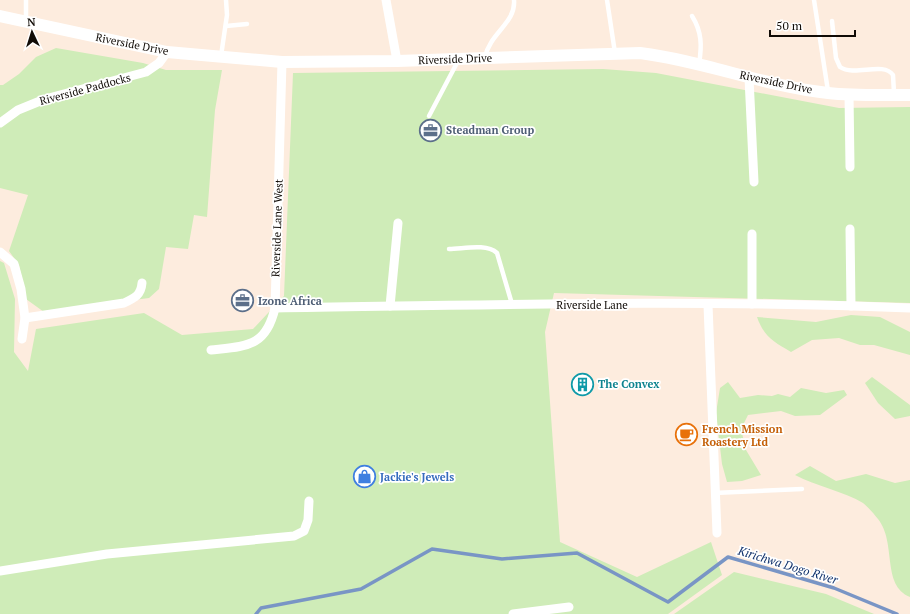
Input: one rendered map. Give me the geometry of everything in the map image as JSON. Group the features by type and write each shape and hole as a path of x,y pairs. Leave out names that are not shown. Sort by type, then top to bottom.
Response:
{"street":[{"path":"386,0 397,61"},
{"name":"Riverside Drive","path":"0,16 166,52 221,58 282,62 397,61 615,53 660,56 699,64 748,78 828,93 910,94"},
{"name":"Riverside Paddocks","path":"0,123 18,110 45,99 146,72 159,63 166,52"},
{"name":"Riverside Lane West","path":"211,350 251,343 263,336 271,325 275,308 282,62"},
{"path":"748,78 754,182"},
{"path":"850,94 850,167"},
{"path":"390,306 398,223"},
{"path":"850,229 851,306"},
{"path":"752,234 752,304"},
{"path":"0,252 14,264 26,318 22,339"},
{"path":"26,318 124,303 135,298 141,292 142,283"},
{"name":"Riverside Lane","path":"275,308 512,304 752,304 910,308"},
{"path":"708,305 716,534"},
{"path":"0,571 107,554 294,536 304,531 308,520 309,501"},
{"path":"513,614 569,607"}],"lane":[{"path":"26,0 26,22"},
{"path":"221,58 226,26 226,0"},
{"path":"485,58 486,50 493,38 512,15 514,0"},
{"path":"607,0 615,53"},
{"path":"814,0 828,93"},
{"path":"692,16 697,24 701,36 702,47 699,64"},
{"path":"832,21 836,58 840,67 851,71 878,68 887,70 893,75 894,95"},
{"path":"226,26 248,24"},
{"path":"429,116 459,59"},
{"path":"449,249 492,249 496,253 512,304"},
{"path":"714,493 802,489"}],"green space":[{"path":"56,48 143,63 166,70 222,70 215,110 207,217 194,215 188,249 166,247 159,289 149,298 44,312 26,299 19,265 9,251 28,195 0,188 0,85 3,85 19,74 36,57"},
{"path":"603,69 656,73 839,108 910,107 910,303 554,293 545,332 560,542 637,577 711,542 722,575 668,614 0,614 0,261 4,263 15,299 14,352 28,371 36,329 144,313 182,335 253,329 284,296 293,73"},
{"path":"851,315 880,317 910,332 910,355 874,345 860,345 839,338 812,340 791,352 766,334 757,317 816,322"},
{"path":"872,377 910,405 910,416 895,419 878,403 865,383"},
{"path":"728,382 740,398 758,395 772,396 778,394 790,397 801,388 826,393 844,390 847,395 820,415 795,416 781,411 748,415 741,429 746,450 761,475 742,481 727,482 722,464 716,413 720,388"},
{"path":"810,466 836,481 866,474 895,483 910,480 910,597 901,591 895,583 887,540 884,529 878,519 863,503 856,499 795,475"},
{"path":"734,572 826,594 874,614 674,614"}],"waterway":[{"name":"Kirichwa Dogo River","path":"256,614 261,608 361,589 432,549 502,559 577,553 668,602 728,557 834,588 897,614"}],"place":[{"name":"Steadman Group","path":"430,130"},
{"name":"Izone Africa","path":"243,301"},
{"name":"The Convex","path":"583,384"},
{"name":"French Mission Roastery Ltd","path":"687,435"},
{"name":"Jackie's Jewels","path":"364,477"}]}
